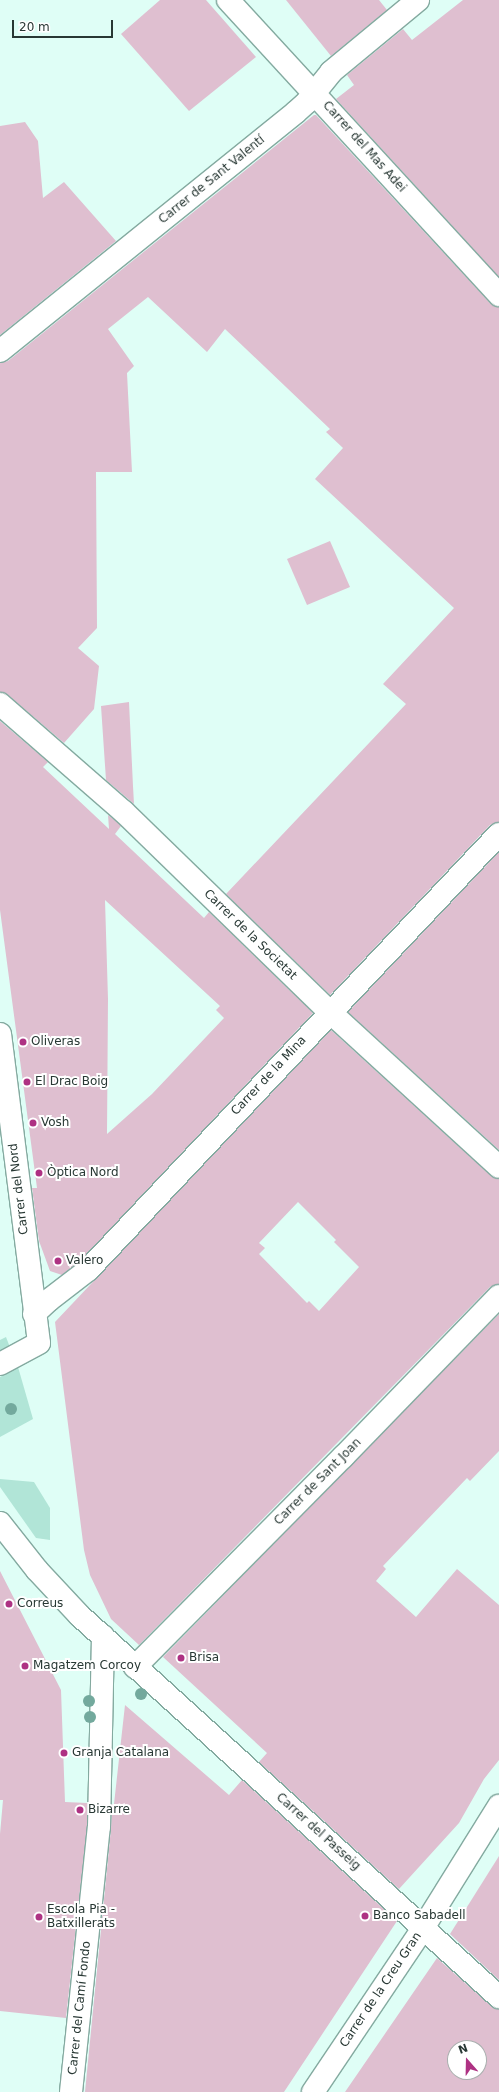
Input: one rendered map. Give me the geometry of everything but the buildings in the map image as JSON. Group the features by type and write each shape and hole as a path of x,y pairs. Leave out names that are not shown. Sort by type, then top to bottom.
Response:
{"street":[{"name":"Carrer del Mas Adei","path":"228,0 315,92 499,295"},
{"name":"Carrer de Sant Valentí","path":"0,351 296,112 331,72 418,0"},
{"name":"Carrer de la Societat","path":"0,704 124,812 330,1012 499,1167"},
{"name":"Carrer de la Mina","path":"34,1314 49,1300 88,1270 499,834"},
{"name":"Carrer del Nord","path":"0,1034 34,1314 39,1343 0,1364"},
{"name":"Carrer de Sant Joan","path":"136,1667 499,1296"},
{"name":"Carrer del Passeig","path":"0,1523 56,1590 103,1636 499,1997"},
{"name":"Carrer del Camí Fondo","path":"71,2092 99,1827 103,1636"},
{"name":"Carrer de la Creu Gran","path":"313,2092 423,1928 499,1806"}],"green space":[{"path":"6,1337 11,1350 0,1356 0,1340"},
{"path":"18,1367 33,1419 0,1437 0,1377"},
{"path":"0,1479 34,1482 50,1508 50,1540 36,1538 0,1487"}],"place":[{"name":"Oliveras","path":"23,1042"},
{"name":"El Drac Boig","path":"27,1082"},
{"name":"Vosh","path":"33,1123"},
{"name":"Òptica Nord","path":"39,1173"},
{"name":"Valero","path":"58,1261"},
{"name":"Correus","path":"9,1604"},
{"name":"Brisa","path":"181,1658"},
{"name":"Magatzem Corcoy","path":"25,1666"},
{"name":"Granja Catalana","path":"64,1753"},
{"name":"Bizarre","path":"80,1810"},
{"name":"Banco Sabadell","path":"365,1916"},
{"name":"Escola Pia - Batxillerats","path":"39,1917"}]}
